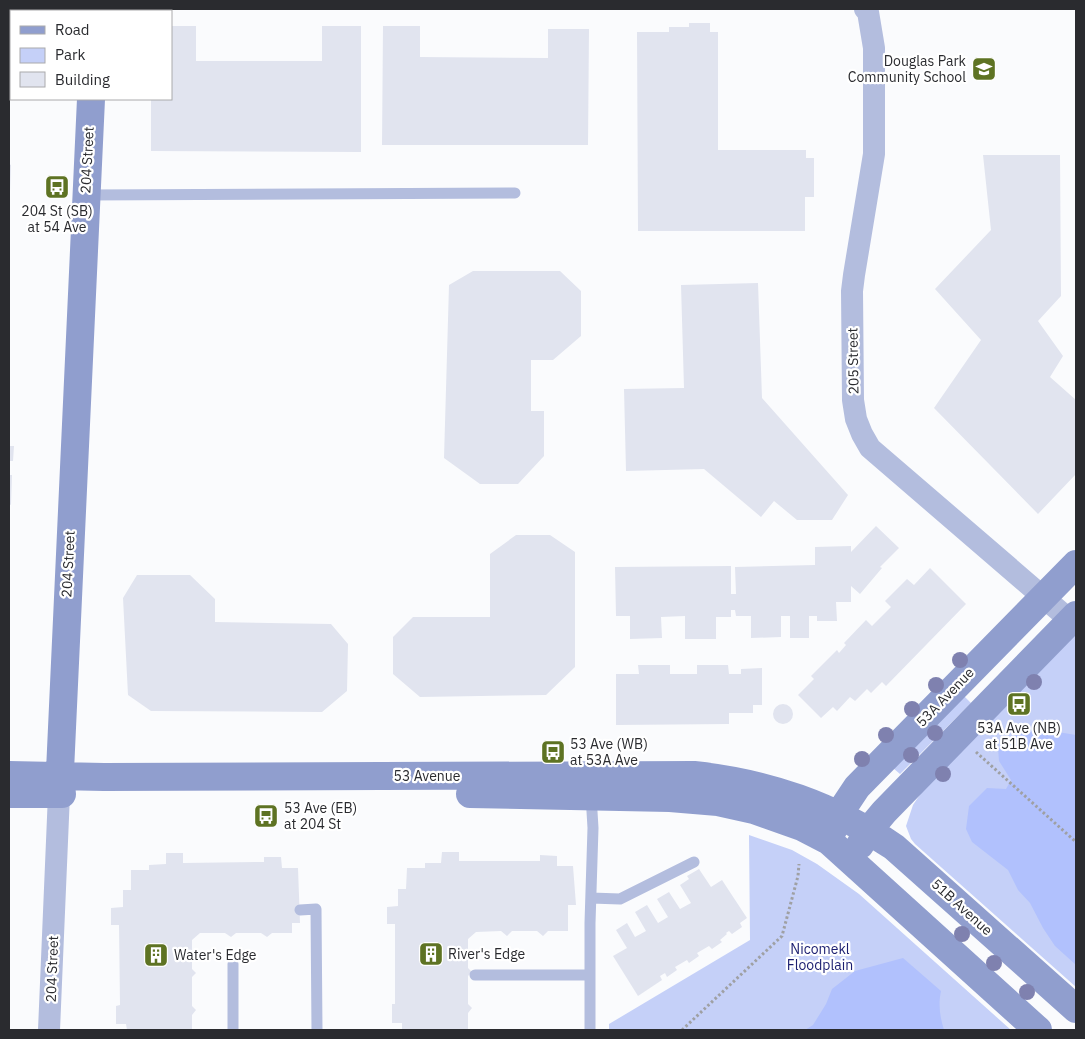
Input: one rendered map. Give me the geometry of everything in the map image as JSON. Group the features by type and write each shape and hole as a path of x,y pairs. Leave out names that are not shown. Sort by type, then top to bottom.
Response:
{"street":[{"name":"205 Street","path":"865,9 868,12 874,48 875,135 872,173 852,291 853,400 856,419 870,448 882,460 1044,596 1074,618"},
{"name":"204 Street","path":"49,1030 91,100"},
{"name":"53A Avenue","path":"829,841 839,814 857,787 1076,564"},
{"path":"851,860 869,830 884,812 1074,618"},
{"name":"53 Avenue","path":"12,788 60,785 439,793 590,786 694,775 760,785 839,814"},
{"name":"53 Avenue","path":"590,786 670,798 718,802 754,810 802,827 829,841"},
{"name":"51B Avenue","path":"839,814 869,830 900,852 1076,1009"},
{"path":"829,841 1038,1030"}],"lane":[{"path":"86,195 514,193"},
{"path":"590,786 593,828 590,898 590,1030"},
{"path":"590,898 620,899 694,862"},
{"path":"300,910 316,910 317,1030"},
{"path":"233,964 233,1030"},
{"path":"475,976 590,975"}],"path":[{"path":"958,737 1076,842"},
{"path":"682,1030 782,936 798,876 799,864"}],"green space":[{"path":"1076,634 1076,987 915,844 906,826 913,805 921,793"},
{"path":"964,696 971,703 900,774 893,768"},
{"name":"Nicomekl Floodplain","path":"749,835 792,850 817,864 859,894 1011,1030 609,1030 609,1024 750,940"}],"shaded area":[{"path":"1040,729 1076,735 1076,965 1055,946 1030,903 1018,890 1008,870 972,842 966,829 969,806 987,788 1006,789 1011,780 999,761 998,748 1017,733"},
{"path":"903,958 941,991 940,1011 944,1030 805,1030 813,1025 826,1004 832,989 855,971"}],"building":[{"path":"9,9 48,9 10,10 9,18"},
{"path":"689,23 710,23 710,32 718,32 718,150 806,150 806,158 814,158 814,197 805,197 805,231 638,231 637,32 669,32 669,27 689,27"},
{"path":"172,26 196,26 196,61 322,61 322,26 361,26 361,152 151,151 151,100 172,100"},
{"path":"383,26 420,26 420,57 548,58 548,29 589,29 588,145 382,145"},
{"path":"983,155 1060,155 1061,296 1038,321 1063,356 1050,377 1076,400 1076,474 1038,514 934,408 981,340 935,289 991,230"},
{"path":"9,164 11,165 10,192 9,192"},
{"path":"473,271 560,271 581,291 581,336 553,360 531,360 531,411 544,411 544,456 518,484 480,484 444,458 449,285"},
{"path":"758,283 762,398 848,495 832,520 797,520 774,501 761,517 704,469 626,471 624,389 684,388 681,285"},
{"path":"9,446 14,446 13,461 9,461"},
{"path":"9,475 12,475 11,505 9,504"},
{"path":"876,526 899,548 880,567 882,568 860,594 851,586 851,602 836,602 837,621 817,621 817,616 809,616 809,638 790,638 790,616 781,616 781,637 751,638 751,616 736,616 735,610 731,610 731,617 716,617 716,639 685,639 685,616 661,617 662,638 630,639 630,616 616,616 615,567 731,566 731,594 736,594 735,567 815,565 815,547 851,546 851,552"},
{"path":"516,535 550,535 575,552 575,667 546,695 420,697 393,674 393,637 413,617 490,617 490,554"},
{"path":"930,568 966,604 886,686 882,682 871,693 867,689 855,701 850,697 837,711 833,707 821,718 798,695 814,679 811,676 837,650 839,653 846,645 844,643 866,620 872,626 891,607 885,601 907,579 914,585"},
{"path":"137,575 190,575 215,599 215,622 331,624 348,644 347,691 322,712 151,711 128,695 123,598"},
{"path":"638,665 670,665 670,674 697,674 697,665 728,665 729,674 741,674 741,669 762,668 762,705 753,705 753,713 729,713 729,724 616,725 616,674 639,674"},
{"path":"783,704 790,707 793,714 790,721 783,724 776,721 773,714 776,707"},
{"name":"River's Edge","path":"442,852 459,852 459,861 540,861 540,855 557,856 557,866 573,866 576,905 568,905 568,931 548,931 543,936 537,931 512,931 507,936 501,931 476,932 468,939 468,968 472,972 468,976 468,1004 472,1008 468,1013 468,1030 402,1030 402,1023 392,1023 392,1004 395,1004 395,924 387,924 387,907 398,906 398,889 406,889 407,868 425,868 425,863 441,863"},
{"name":"Water's Edge","path":"166,853 183,853 183,863 264,862 264,857 281,857 282,868 298,868 300,923 292,923 292,933 272,933 267,937 261,933 236,933 231,937 225,933 200,933 192,940 192,969 196,973 192,977 192,1006 196,1010 192,1015 192,1030 127,1030 126,1024 116,1024 116,1006 120,1005 119,925 111,925 111,908 123,907 123,890 131,890 131,870 149,870 149,865 166,864"},
{"path":"699,869 711,887 722,880 747,918 740,923 742,927 732,934 729,931 726,933 720,940 722,942 712,949 709,946 697,953 699,956 689,963 687,960 675,967 677,970 667,977 665,973 660,976 662,980 638,996 613,956 627,948 616,930 627,923 635,937 646,931 635,912 647,905 658,923 668,917 657,899 669,892 680,909 691,903 680,885 689,879 687,876"}],"place":[{"name":"Douglas Park Community School","path":"984,69"},
{"name":"204 St (SB) at 54 Ave","path":"57,187"},
{"name":"53A Ave (NB) at 51B Ave","path":"1019,704"},
{"name":"53 Ave (WB) at 53A Ave","path":"553,752"},
{"name":"53 Ave (EB) at 204 St","path":"266,816"},
{"name":"River's Edge","path":"431,954"},
{"name":"Water's Edge","path":"156,955"}]}
